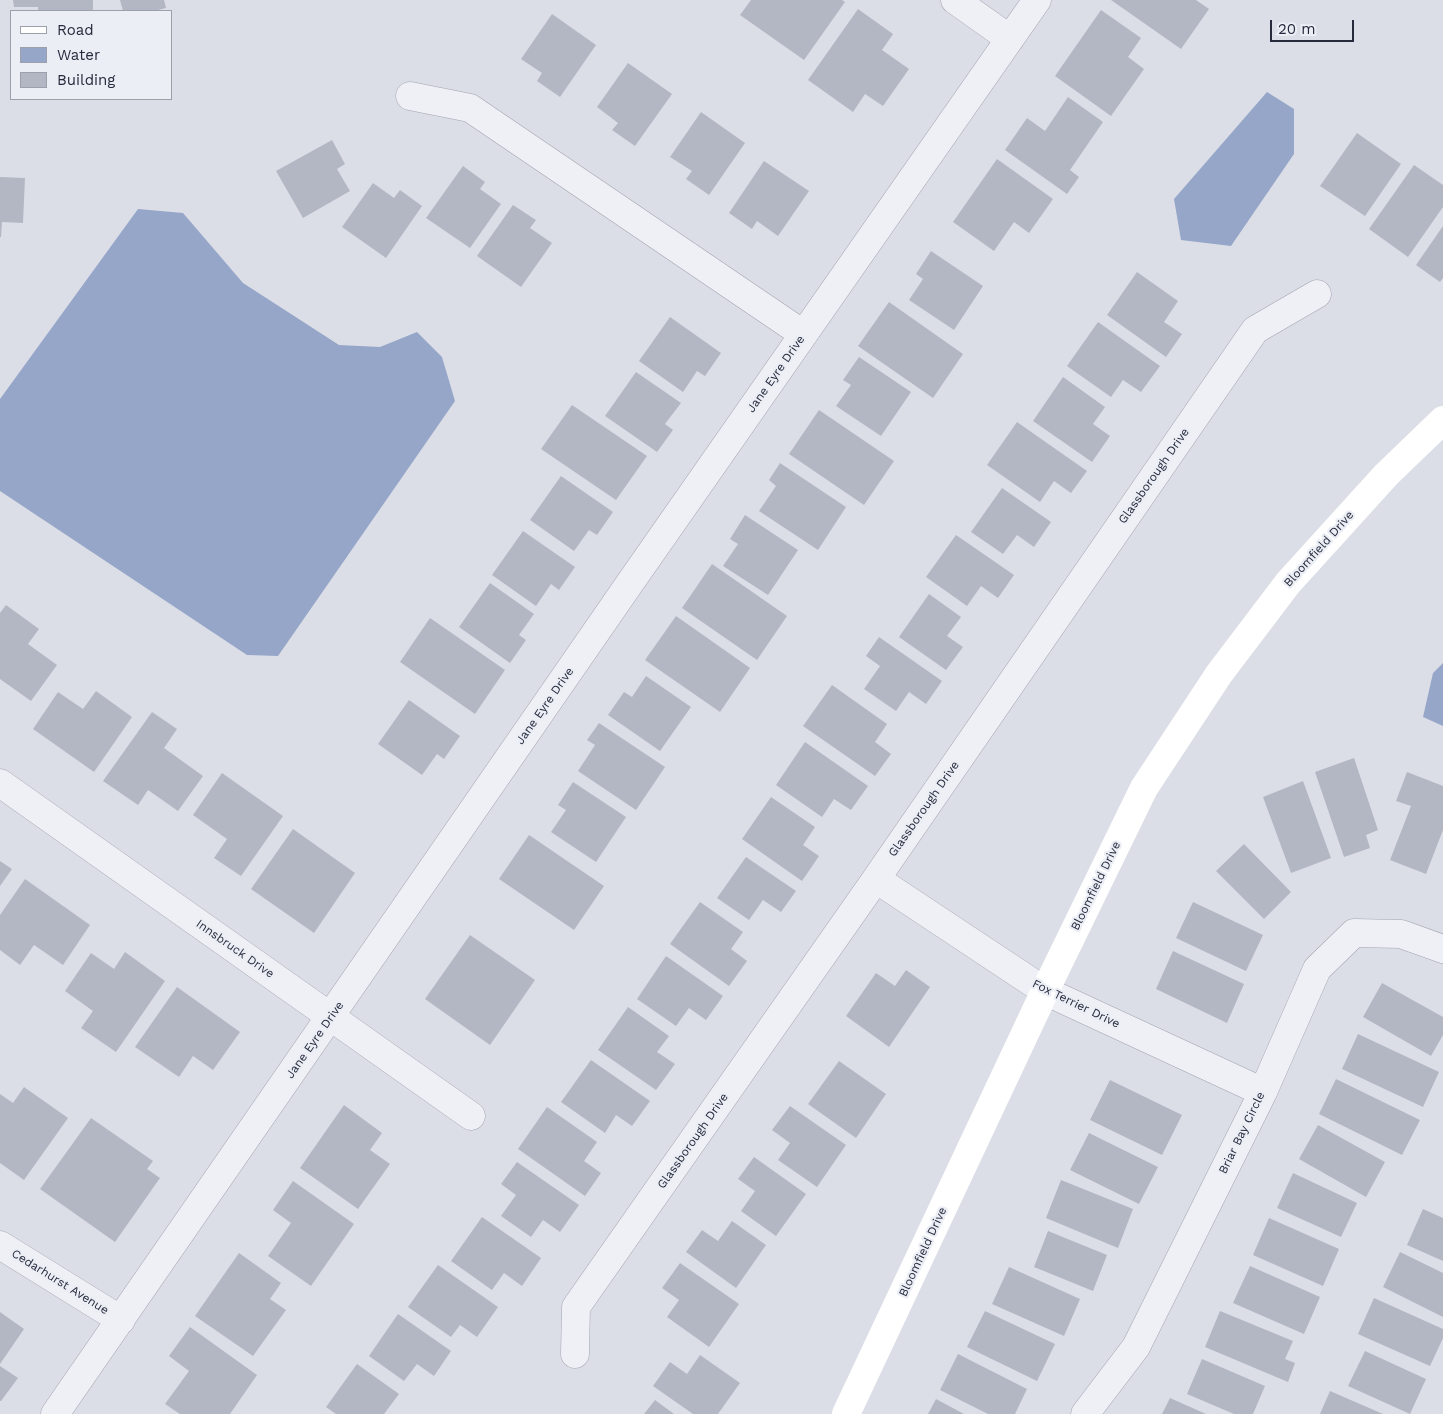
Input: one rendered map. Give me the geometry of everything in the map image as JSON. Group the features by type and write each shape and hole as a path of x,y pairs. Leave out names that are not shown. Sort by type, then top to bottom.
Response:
{"street":[{"path":"955,0 1010,39"},
{"name":"Jane Eyre Drive","path":"55,1414 1037,0"},
{"path":"410,96 470,108 804,334"},
{"name":"Glassborough Drive","path":"575,1354 576,1308 876,879 1255,330 1317,294"},
{"name":"Bloomfield Drive","path":"846,1414 1045,992 1144,788 1219,674 1288,583 1386,475 1443,420"},
{"name":"Innsbruck Drive","path":"0,783 471,1116"},
{"name":"Fox Terrier Drive","path":"876,879 1045,992 1263,1092"},
{"name":"Briar Bay Circle","path":"1086,1414 1136,1347 1263,1092 1317,969 1354,933 1401,934 1443,949"},
{"name":"Cedarhurst Avenue","path":"0,1245 121,1320"}],"water":[{"path":"1267,92 1294,109 1294,154 1231,246 1181,240 1174,199"},
{"path":"138,209 183,213 243,283 339,345 380,347 417,332 442,357 455,401 278,656 247,655 0,491 0,399"},
{"path":"1443,663 1443,726 1423,717 1433,673"}],"building":[{"path":"13,0 93,0 93,10 38,10 38,7 14,7"},
{"path":"120,0 164,0 166,8 158,10 123,10"},
{"path":"751,0 842,0 845,2 804,60 740,15"},
{"path":"1111,0 1196,0 1209,9 1181,49"},
{"path":"858,9 893,34 882,50 909,69 883,106 865,94 853,112 808,80"},
{"path":"1101,10 1141,38 1128,57 1144,69 1111,116 1055,76"},
{"path":"552,14 596,45 560,97 537,81 542,73 521,59"},
{"path":"628,63 672,94 635,146 612,130 618,123 597,107"},
{"path":"1068,97 1103,122 1070,170 1079,177 1067,194 1005,150 1027,118 1045,131"},
{"path":"701,112 745,143 709,195 686,179 692,171 670,157"},
{"path":"1357,133 1401,164 1365,216 1320,186"},
{"path":"332,140 345,164 337,169 350,191 303,218 276,171"},
{"path":"997,159 1053,199 1029,233 1014,222 994,251 953,222"},
{"path":"764,161 809,191 778,236 757,221 752,229 729,213"},
{"path":"1414,165 1443,185 1443,207 1408,257 1369,229"},
{"path":"463,166 485,182 480,189 501,204 470,248 426,218"},
{"path":"0,177 25,178 23,223 2,222 1,237 0,237"},
{"path":"373,183 394,198 400,190 422,206 386,258 342,227"},
{"path":"513,205 536,220 530,228 552,243 521,287 477,256"},
{"path":"1443,226 1443,278 1440,282 1416,265"},
{"path":"931,251 983,286 954,330 909,300 923,279 916,274"},
{"path":"1137,272 1178,301 1164,322 1182,334 1166,357 1107,315"},
{"path":"889,302 963,354 933,398 858,346"},
{"path":"670,317 721,353 705,376 697,371 683,392 639,361"},
{"path":"1098,322 1160,366 1141,392 1123,380 1111,397 1067,366"},
{"path":"859,357 911,392 881,436 836,406 851,385 843,380"},
{"path":"636,372 681,403 665,424 673,430 657,452 605,416"},
{"path":"1063,377 1105,407 1093,424 1110,436 1092,462 1033,421"},
{"path":"572,405 647,456 616,500 541,449"},
{"path":"819,410 894,461 864,505 789,454"},
{"path":"1017,422 1087,471 1071,493 1054,481 1040,502 987,465"},
{"path":"780,463 846,507 818,550 759,511 776,486 769,480"},
{"path":"561,476 613,512 597,535 589,530 574,551 530,520"},
{"path":"1002,488 1051,522 1034,547 1017,535 1003,554 971,532"},
{"path":"745,515 798,550 768,595 723,566 738,544 730,539"},
{"path":"523,531 575,567 559,590 551,584 536,606 492,575"},
{"path":"956,535 1014,575 998,598 981,586 967,606 926,577"},
{"path":"712,564 787,616 757,660 682,608"},
{"path":"490,583 534,614 519,635 526,640 510,663 459,627"},
{"path":"929,594 961,617 947,636 963,647 946,670 899,637"},
{"path":"6,605 39,629 28,644 57,665 31,701 0,679 0,613"},
{"path":"676,616 750,668 720,712 645,660"},
{"path":"430,618 505,670 475,714 400,662"},
{"path":"879,637 942,681 926,704 909,692 896,711 864,689 880,666 866,656"},
{"path":"646,676 691,707 660,751 608,715 624,692 632,697"},
{"path":"832,685 887,724 875,742 891,754 875,776 803,726"},
{"path":"96,691 132,717 94,772 33,729 58,692 83,709"},
{"path":"409,700 460,736 444,759 437,754 422,775 378,744"},
{"path":"152,712 177,729 164,748 203,776 178,811 148,790 138,805 103,781"},
{"path":"599,723 665,767 636,810 578,771 595,745 587,740"},
{"path":"805,742 868,786 851,810 834,799 822,817 776,785"},
{"path":"1354,758 1378,830 1366,835 1370,848 1344,857 1315,772"},
{"path":"1407,772 1443,786 1443,830 1426,874 1390,860 1411,806 1396,801"},
{"path":"222,773 283,816 241,876 214,858 227,839 193,815"},
{"path":"1303,781 1331,858 1291,873 1263,797"},
{"path":"573,782 626,817 596,862 551,832 566,810 558,805"},
{"path":"771,797 815,827 803,845 819,856 802,881 742,839"},
{"path":"293,829 355,873 314,933 251,889"},
{"path":"529,835 604,886 574,930 499,879"},
{"path":"1244,844 1291,892 1264,919 1216,871"},
{"path":"746,857 796,891 781,912 763,900 749,920 717,898"},
{"path":"0,861 12,869 0,886"},
{"path":"25,879 90,925 63,965 34,945 20,965 0,950 0,915"},
{"path":"700,902 743,932 731,949 747,961 729,986 670,944"},
{"path":"1193,902 1263,935 1246,971 1176,938"},
{"path":"470,935 535,980 490,1045 425,999"},
{"path":"1173,951 1244,984 1227,1023 1156,989"},
{"path":"125,952 165,981 116,1052 81,1028 93,1011 65,991 91,953 114,969"},
{"path":"666,956 723,996 706,1020 689,1008 676,1026 637,999"},
{"path":"906,970 930,987 889,1047 846,1016 876,973 895,986"},
{"path":"1382,983 1443,1017 1443,1035 1431,1056 1363,1017"},
{"path":"177,987 240,1032 213,1070 193,1056 179,1077 135,1047"},
{"path":"628,1007 669,1036 657,1052 675,1064 656,1090 598,1050"},
{"path":"1358,1034 1439,1072 1423,1107 1342,1069"},
{"path":"591,1060 650,1101 632,1126 616,1115 605,1133 561,1102"},
{"path":"839,1061 886,1094 856,1138 808,1104"},
{"path":"1336,1079 1420,1120 1402,1155 1319,1114"},
{"path":"1110,1080 1182,1115 1162,1155 1090,1120"},
{"path":"24,1087 68,1118 24,1180 0,1163 0,1094 13,1103"},
{"path":"344,1105 382,1133 370,1150 390,1164 358,1209 300,1168"},
{"path":"790,1106 846,1145 817,1187 778,1160 790,1143 772,1130"},
{"path":"547,1107 597,1142 584,1161 601,1173 585,1196 518,1149"},
{"path":"91,1118 153,1161 147,1169 160,1178 115,1242 40,1189"},
{"path":"1318,1125 1385,1162 1366,1197 1299,1159"},
{"path":"1089,1133 1158,1167 1139,1204 1070,1170"},
{"path":"754,1157 806,1194 776,1236 741,1211 755,1191 738,1179"},
{"path":"517,1162 579,1205 560,1232 543,1220 531,1237 501,1216 516,1195 501,1184"},
{"path":"1293,1173 1357,1203 1341,1237 1277,1208"},
{"path":"1061,1180 1133,1209 1118,1248 1046,1218"},
{"path":"293,1181 354,1224 311,1286 268,1256 291,1223 273,1210"},
{"path":"1423,1209 1443,1218 1443,1261 1407,1245"},
{"path":"482,1217 541,1258 522,1286 504,1273 492,1290 451,1261"},
{"path":"1269,1218 1339,1249 1323,1286 1253,1255"},
{"path":"732,1221 766,1245 736,1288 686,1252 702,1230 718,1241"},
{"path":"1048,1231 1107,1255 1093,1291 1034,1267"},
{"path":"1400,1252 1443,1273 1443,1317 1383,1287"},
{"path":"239,1253 281,1283 270,1299 286,1310 253,1356 195,1316"},
{"path":"680,1263 739,1304 709,1347 667,1317 679,1300 662,1288"},
{"path":"438,1265 498,1307 477,1337 460,1325 451,1337 408,1307"},
{"path":"1250,1266 1320,1297 1304,1334 1233,1303"},
{"path":"1009,1267 1080,1299 1064,1336 992,1304"},
{"path":"1374,1298 1443,1329 1443,1338 1430,1366 1358,1334"},
{"path":"985,1311 1055,1344 1037,1381 967,1347"},
{"path":"1220,1311 1293,1341 1285,1359 1295,1363 1288,1382 1205,1347"},
{"path":"0,1312 24,1329 0,1364"},
{"path":"398,1314 451,1351 434,1376 417,1364 404,1381 369,1356"},
{"path":"190,1327 257,1375 230,1414 180,1414 165,1404 189,1371 169,1356"},
{"path":"1365,1351 1426,1379 1410,1414 1348,1386"},
{"path":"958,1354 1027,1389 1015,1414 988,1414 940,1390"},
{"path":"700,1355 740,1383 718,1414 693,1414 653,1386 670,1362 687,1374"},
{"path":"1202,1359 1265,1386 1253,1414 1234,1414 1187,1394"},
{"path":"357,1364 399,1394 384,1414 336,1414 326,1407"},
{"path":"0,1366 18,1378 1,1401 0,1401"},
{"path":"1330,1391 1383,1414 1320,1414"},
{"path":"1170,1398 1206,1414 1162,1414"},
{"path":"936,1399 964,1414 928,1414"},
{"path":"655,1400 674,1414 644,1414"}]}
